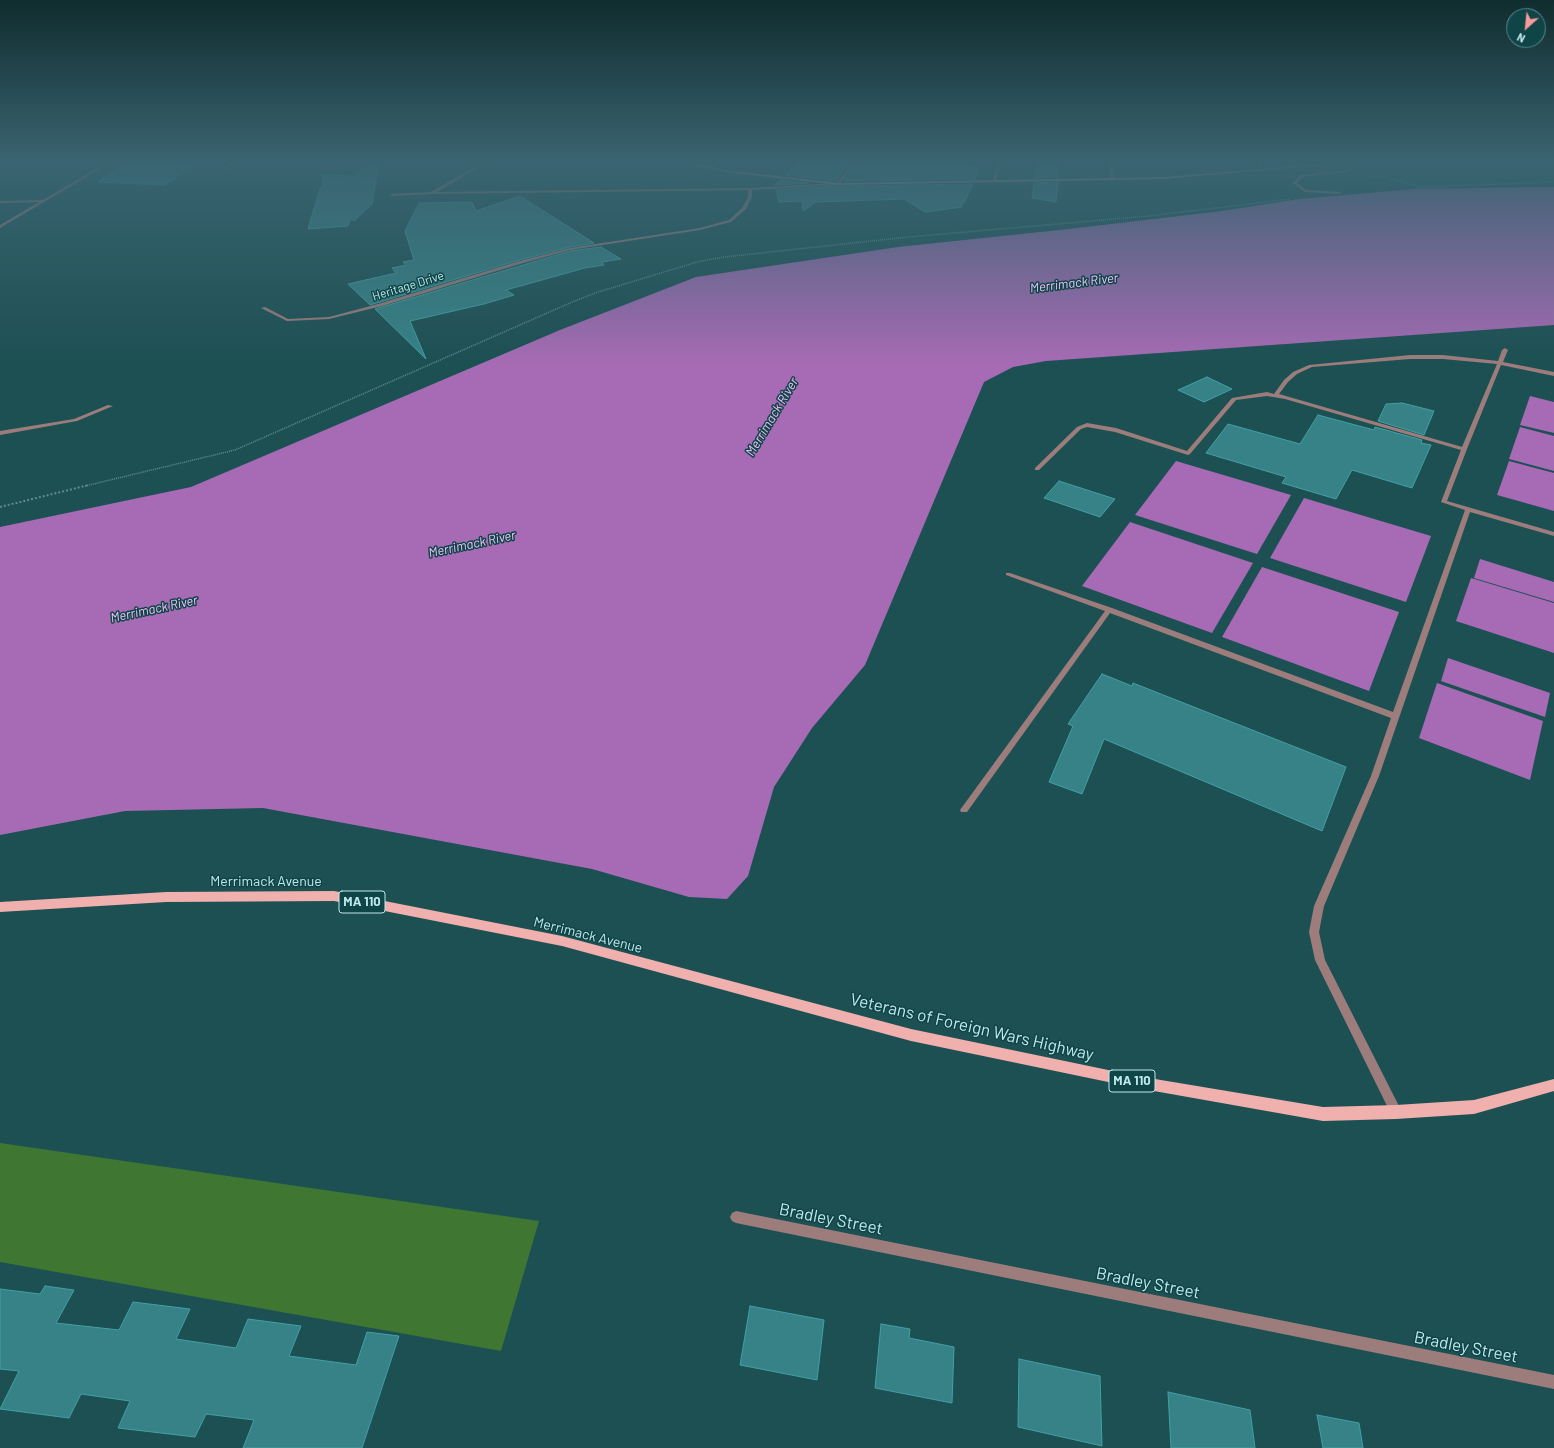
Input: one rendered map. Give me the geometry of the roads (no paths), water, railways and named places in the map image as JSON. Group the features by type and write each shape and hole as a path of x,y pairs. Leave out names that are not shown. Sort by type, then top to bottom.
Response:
{"main road":[{"name":"Merrimack Avenue","path":"0,907 166,897 334,896 562,942 715,983"},
{"name":"Veterans of Foreign Wars Highway","path":"715,983 911,1035 1137,1082 1323,1114 1396,1112 1474,1107 1554,1085"}],"street":[{"name":"Heritage Drive","path":"263,308 287,320 329,318 380,305 518,263 570,249 696,230"},
{"path":"1506,350 1464,449 1444,502 1554,534"},
{"path":"1276,395 1286,381 1295,373 1311,366 1410,356 1443,357 1500,363 1554,374"},
{"path":"1038,469 1079,428 1087,425 1116,430 1188,453 1234,399 1267,394 1276,395 1410,432 1464,449"},
{"path":"0,433 75,420 110,406"},
{"path":"1396,1112 1320,960 1314,932 1319,906 1375,776 1468,509"},
{"path":"1008,574 1395,716"},
{"path":"964,810 1109,610"},
{"name":"Bradley Street","path":"736,1217 1554,1382"}],"water":[{"name":"Merrimack River","path":"1064,230 1554,230 1554,325 1046,361 1013,367 984,382 865,665 812,728 774,787 748,876 727,899 689,897 592,869 263,808 125,811 0,835 0,527 191,487 560,330 696,277 898,247"},
{"path":"1530,396 1554,402 1554,433 1520,425"},
{"path":"1520,427 1554,436 1554,471 1509,459"},
{"path":"1176,461 1291,495 1257,554 1135,515"},
{"path":"1509,461 1554,473 1554,511 1497,495"},
{"path":"1304,498 1431,536 1406,602 1270,558"},
{"path":"1130,522 1253,563 1212,633 1082,586"},
{"path":"1480,559 1554,582 1554,602 1474,578"},
{"path":"1262,567 1399,612 1369,691 1222,637"},
{"path":"1471,578 1554,603 1554,653 1456,621"},
{"path":"1448,658 1550,693 1545,717 1441,681"},
{"path":"1437,683 1543,721 1530,780 1419,738"}]}
